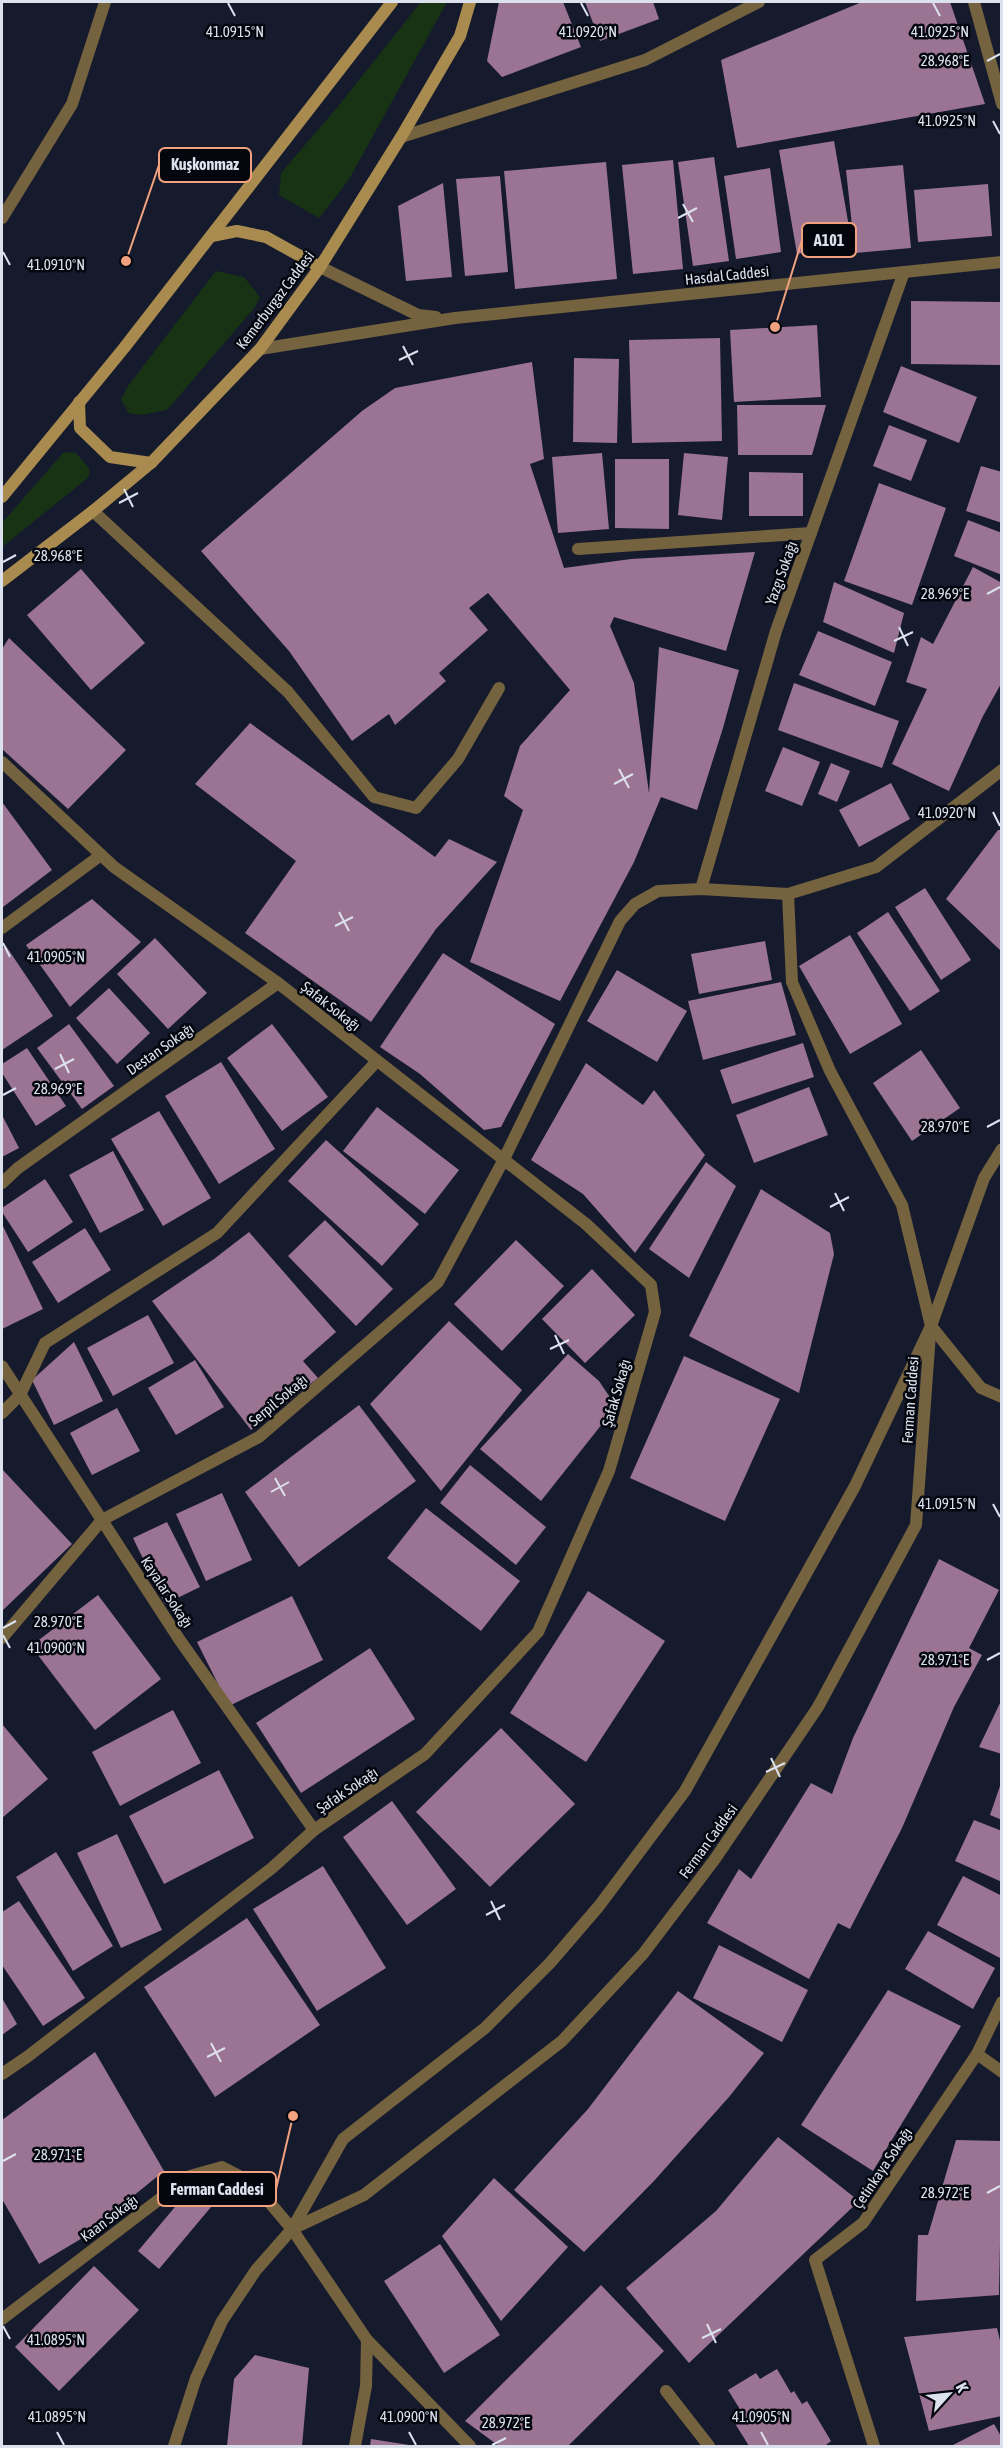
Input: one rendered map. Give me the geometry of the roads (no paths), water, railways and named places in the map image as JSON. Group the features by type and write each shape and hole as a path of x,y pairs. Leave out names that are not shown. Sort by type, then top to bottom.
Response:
{"main road":[{"path":"2,497 212,236 392,2"},
{"name":"Kemerburgaz Caddesi","path":"2,581 151,463 260,349 321,267 401,137 460,36 470,2"},
{"path":"212,236 237,231 266,237 321,267"},
{"path":"79,402 80,428 110,457 151,463"}],"street":[{"path":"2,218 72,104 105,2"},
{"path":"401,137 645,60 759,2"},
{"path":"974,2 1002,104"},
{"name":"Hasdal Caddesi","path":"260,349 455,318 1002,262"},
{"name":"Hasdal Caddesi","path":"321,267 418,315 455,318"},
{"name":"Yazgı Sokağı","path":"701,889 776,631 904,272"},
{"path":"93,511 288,692 374,797 416,808 458,759 499,688"},
{"path":"578,549 811,532"},
{"name":"Şafak Sokağı","path":"2,762 114,867 278,983 585,1224 651,1285 655,1312 609,1471 538,1632 425,1754 315,1830 272,1868 2,2074"},
{"path":"1002,770 876,867 788,894 792,982 831,1071 902,1205 931,1326 981,1388 1002,1397"},
{"path":"2,928 101,855"},
{"name":"Serpil Sokağı","path":"2,1638 102,1520 259,1437 438,1282 503,1161 620,921 635,904 658,891 701,889 788,894"},
{"name":"Destan Sokağı","path":"2,1183 18,1168 278,983"},
{"path":"2,1413 20,1395 45,1343 217,1233 377,1061"},
{"name":"Ferman Caddesi","path":"174,2446 196,2378 222,2321 256,2270 292,2229 343,2139 485,2028 550,1963 599,1906 685,1791 855,1486 931,1326 984,1178 1002,1149"},
{"name":"Ferman Caddesi","path":"292,2229 364,2194 562,2041 643,1954 715,1858 818,1707 916,1525 931,1326"},
{"name":"Kayalar Sokağı","path":"2,1366 179,1639 315,1830"},
{"name":"Çetinkaya Sokağı","path":"874,2446 815,2260 863,2223 978,2054 1002,2002"},
{"path":"978,2054 1002,2072"},
{"name":"Kaan Sokağı","path":"2,2319 190,2176 222,2167 253,2183 292,2229 367,2340 470,2446"},
{"path":"355,2446 366,2386 367,2340"},
{"path":"666,2391 709,2446"}],"place":[{"name":"Kuşkonmaz","path":"126,261"},
{"name":"A101","path":"775,327"},
{"name":"Ferman Caddesi","path":"293,2116"}]}
